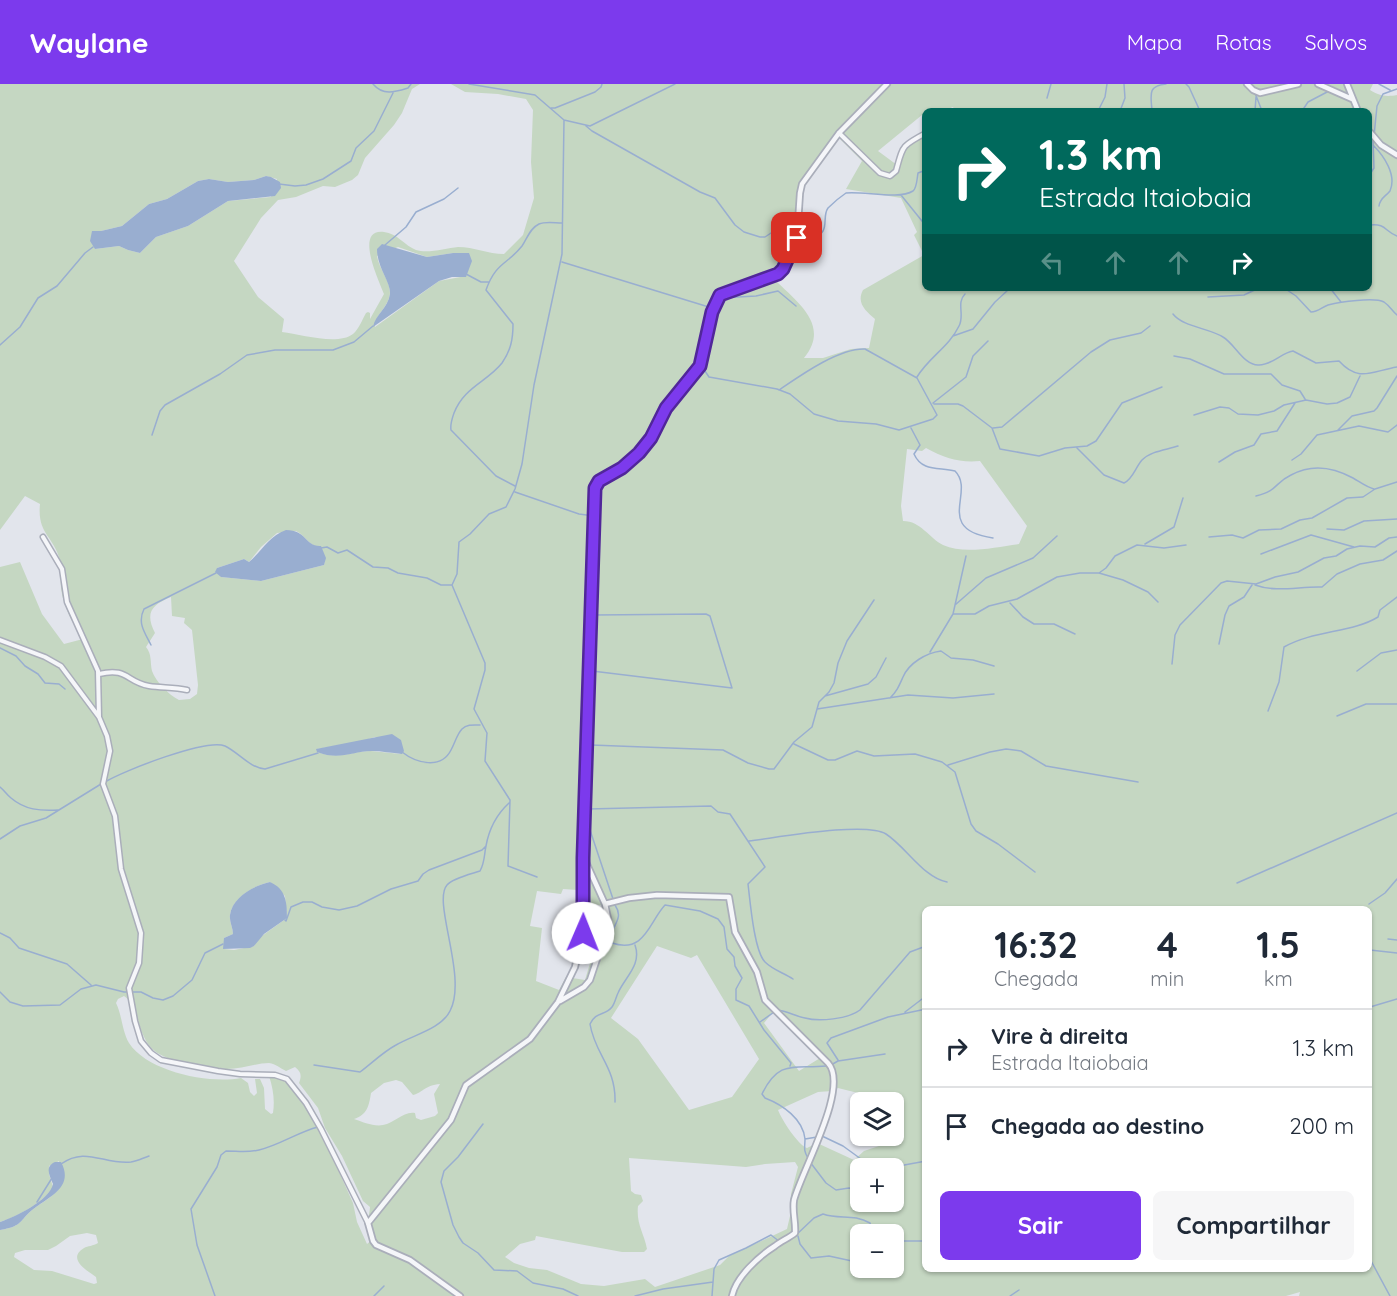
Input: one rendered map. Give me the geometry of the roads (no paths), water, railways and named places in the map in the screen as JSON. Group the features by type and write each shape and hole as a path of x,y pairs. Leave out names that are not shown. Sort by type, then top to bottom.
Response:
{"street":[{"path":"368,1223 451,1120 466,1085 525,1044 558,1002 575,967 582,939 595,488 599,481 622,468 639,453 654,433 666,408 700,366 712,312 720,295 774,277 783,269 797,238 800,187 839,133 887,84"},
{"path":"1247,84 1260,93 1298,84"},
{"path":"1318,84 1352,99"},
{"path":"1347,84 1356,108"},
{"path":"839,133 880,172 890,176 896,171 900,152 907,144 922,135"},
{"path":"1372,134 1381,145 1397,155"},
{"path":"43,537 62,569 67,602 99,674 99,717"},
{"path":"0,640 57,663 99,717 107,736 110,751 103,784 114,812 121,869 141,933 139,963 129,988 141,1041 151,1053 161,1060 218,1071 287,1078 306,1103 321,1129 368,1223 376,1245 410,1260 460,1296"},
{"path":"99,674 119,672 145,685 169,686 187,690"},
{"path":"558,1002 588,984 609,923 605,904 583,858"},
{"path":"605,904 629,898 657,896 729,897 735,932 757,972 765,1000 828,1063 834,1072 835,1082 828,1113 795,1200 795,1233 769,1250 745,1273 735,1286 732,1296"}],"water":[{"path":"266,176 280,182 281,188 275,196 228,201 188,226 156,237 140,253 119,246 95,249 90,241 92,231 122,226 149,204 167,199 198,181 209,179 228,182 254,180"},
{"path":"382,244 427,257 469,253 472,261 466,277 452,277 439,281 373,327 390,294 378,256 377,249"},
{"path":"286,530 298,533 312,544 321,546 326,558 324,565 261,581 221,577 215,572 217,568 244,559 249,562 270,540"},
{"path":"392,734 401,740 404,751 402,754 365,751 332,756 317,752 316,749"},
{"path":"270,882 282,892 287,907 287,918 264,934 250,948 223,949 224,938 233,934 230,917 235,903 251,889"},
{"path":"55,1162 61,1162 64,1170 65,1178 59,1189 18,1224 0,1230 0,1222 31,1207 46,1196 53,1184 49,1169"}],"waterway":[{"path":"373,84 385,92 408,88 411,84"},
{"path":"469,84 535,95 564,120 590,126 675,84"},
{"path":"551,108 595,92 602,84"},
{"path":"1047,98 1051,84"},
{"path":"1100,108 1105,97 1107,84"},
{"path":"1121,108 1125,98 1124,84"},
{"path":"1152,108 1153,89 1166,84"},
{"path":"1186,84 1199,108"},
{"path":"1379,84 1390,90"},
{"path":"1374,136 1377,106 1383,94 1397,89"},
{"path":"1304,108 1308,102 1329,91"},
{"path":"279,184 306,185 323,179 351,161 356,148 374,131 393,93"},
{"path":"1255,93 1261,108"},
{"path":"1255,108 1256,97"},
{"path":"537,877 508,866 510,800 485,761 487,733 474,709 485,663 452,585 457,574 459,542 489,514 506,507 515,489 522,464 534,385 562,254 564,120"},
{"path":"586,126 700,192 715,198 735,225 744,232 760,237 771,233 795,247 806,244 821,233 828,208 846,193 907,194 914,190 918,173 922,172"},
{"path":"1372,171 1374,168 1373,141"},
{"path":"1373,145 1385,160 1392,179 1390,191 1379,206"},
{"path":"385,245 406,227 416,212 444,199 458,188"},
{"path":"901,195 922,221"},
{"path":"515,486 496,476 451,430 451,424 458,404 496,370 508,354 511,344 513,324 486,290 490,281 498,269 517,252 536,226 545,223 562,223"},
{"path":"1372,225 1382,227 1397,236"},
{"path":"0,345 20,327 38,298 57,286 85,253 93,247"},
{"path":"562,262 712,308"},
{"path":"466,274 481,282 489,282"},
{"path":"720,298 756,296 778,291 796,306"},
{"path":"953,336 973,329 1007,291"},
{"path":"1208,297 1244,295 1253,291"},
{"path":"1288,291 1311,312 1333,304 1373,300 1384,302 1397,315"},
{"path":"1332,291 1341,302"},
{"path":"917,377 955,333 961,322 961,301 965,294"},
{"path":"1173,314 1183,322 1223,337 1244,358 1254,364 1268,363 1293,351 1316,363 1339,361 1346,368 1360,374 1397,367"},
{"path":"152,435 160,411 165,405 220,374 247,355 275,350 333,350 354,342 373,326"},
{"path":"993,428 1002,427 1091,352 1110,340 1141,333 1150,326"},
{"path":"933,403 966,377 973,356 988,341"},
{"path":"708,342 703,368 709,377 777,389 790,394 814,414 838,421 876,424 899,430 933,419 937,415 917,378 865,349 832,358 809,370 798,377 788,384 779,390"},
{"path":"1174,356 1190,359 1224,374 1271,374 1282,385 1300,391 1305,399"},
{"path":"1194,415 1220,407 1229,408 1238,414 1258,415 1306,400 1327,404 1337,403 1350,397 1360,376"},
{"path":"1338,430 1352,416 1374,411 1397,376"},
{"path":"934,404 963,406 992,428 1000,449 1039,456 1065,448 1087,446 1096,441 1122,403 1162,387"},
{"path":"1219,462 1235,452 1254,445 1261,434 1277,431 1295,403"},
{"path":"1292,460 1301,454 1317,435 1359,426 1388,432 1397,425"},
{"path":"911,428 920,445 914,454 917,460 932,468 955,471 960,480 959,509 960,518 965,527 975,533 993,538"},
{"path":"1077,448 1104,475 1124,483 1130,479 1146,457 1178,446"},
{"path":"1256,496 1268,492 1291,475 1314,468 1338,471 1374,489"},
{"path":"1209,537 1232,535 1243,538 1259,530 1281,529 1300,520 1312,518 1347,498 1363,497 1375,489 1397,482"},
{"path":"515,492 579,514 594,516"},
{"path":"1145,544 1174,527 1183,498"},
{"path":"1327,529 1344,530 1364,521 1397,519"},
{"path":"1261,554 1311,535 1354,547"},
{"path":"955,605 986,578 1033,558 1057,536"},
{"path":"1172,664 1175,635 1180,625 1221,583 1227,581 1256,584 1298,572 1347,549 1360,546 1375,547 1389,538 1397,537"},
{"path":"1099,573 1115,556 1137,545 1164,548 1186,545"},
{"path":"321,548 327,547 338,553 347,550 373,567 388,568 398,573 427,578 441,585 452,585"},
{"path":"1255,585 1280,589 1322,587 1337,574 1360,564 1383,560 1397,551"},
{"path":"930,652 953,614 966,556"},
{"path":"151,645 144,632 141,619 144,609 216,573"},
{"path":"953,614 975,614 989,606 1017,599 1057,577 1080,573 1099,573 1123,580 1148,592 1158,602"},
{"path":"1219,644 1229,606 1244,597 1252,585"},
{"path":"1268,711 1279,682 1284,647 1308,637 1368,622 1378,617 1380,610 1397,597"},
{"path":"591,745 723,750 748,763 774,769 794,742 812,727 819,702 834,683 838,663 847,641 874,600"},
{"path":"1010,603 1023,617 1034,624 1054,624 1075,634"},
{"path":"592,671 732,688 710,616 706,614 594,615"},
{"path":"0,648 16,656 25,666 38,674 45,683 59,684 65,689"},
{"path":"1357,671 1381,653 1397,650"},
{"path":"890,698 909,667 924,656 935,652 941,651 951,658 973,660 994,666"},
{"path":"825,696 868,684 876,677 886,658"},
{"path":"591,676 587,821 618,911 618,920 611,937 612,943 623,945 639,940 665,905 700,911 718,919 724,927 727,949 734,957 735,966 742,978 736,989 736,1000 749,1006 764,1030 791,1063 790,1066"},
{"path":"817,709 908,695 953,698 994,694"},
{"path":"1337,716 1366,704 1397,704"},
{"path":"402,752 428,763 441,760 447,756 464,727 480,725"},
{"path":"794,744 828,760 835,760 857,751 874,756 915,754 942,762 955,772 971,824 976,831 998,844 1035,872"},
{"path":"105,782 184,751 215,745 225,746 254,766 265,769 318,753"},
{"path":"948,765 1006,749 1021,751 1046,766 1138,782"},
{"path":"0,839 20,826 46,818 101,784"},
{"path":"0,787 16,802 27,807 39,810 58,810"},
{"path":"314,1065 360,1072 391,1048 433,1027 446,1017 454,997 455,979 444,894 450,883 462,876 480,871 491,828 500,812 509,803"},
{"path":"588,809 711,806 718,812 730,814 765,867 748,884 753,925 761,956 768,965 793,979"},
{"path":"1237,883 1397,813"},
{"path":"749,841 841,830 875,830 886,834 931,875 947,882"},
{"path":"285,920 291,907 303,902 312,902 322,907 339,910 357,906 391,889 418,881 429,870 482,850 486,846"},
{"path":"1369,904 1385,893 1397,879"},
{"path":"0,933 10,938 19,948 67,964 91,985"},
{"path":"1388,939 1397,940"},
{"path":"0,992 10,1002 23,1006 60,1005 81,989 96,985 124,992 141,992 163,1000 173,996 192,980 205,953 223,944"},
{"path":"615,1102 612,1079 596,1044 590,1024 595,1017 606,1012 613,1005 635,965 637,952 635,945"},
{"path":"760,1022 777,1010 818,1020 841,1018 855,1013 910,952 922,948"},
{"path":"1372,950 1397,953"},
{"path":"905,1012 922,999"},
{"path":"1372,1006 1397,999"},
{"path":"838,1060 827,1043 831,1038 888,1017 922,1010"},
{"path":"831,1065 838,1061 885,1054"},
{"path":"808,1158 803,1132 796,1119 762,1094 768,1083 781,1071 796,1067 826,1066"},
{"path":"483,1124 458,1157 444,1171 441,1182 453,1225 459,1237 494,1270 517,1271 533,1283 563,1289 578,1296"},
{"path":"215,1296 197,1245 191,1209 217,1167 221,1155 226,1151 267,1148 318,1127"},
{"path":"822,1136 843,1146 860,1158"},
{"path":"805,1139 817,1137"},
{"path":"61,1164 70,1159 87,1156 121,1162 133,1162 149,1156"},
{"path":"810,1162 826,1183 836,1190 850,1188"},
{"path":"904,1165 922,1162"},
{"path":"37,1202 52,1178"},
{"path":"795,1236 814,1218 823,1214 852,1217 870,1224"},
{"path":"712,1296 714,1269 719,1260 771,1235 780,1242"},
{"path":"798,1236 800,1244 811,1258 829,1256 850,1261"},
{"path":"904,1241 922,1241"},
{"path":"1372,1263 1390,1296"},
{"path":"635,1296 663,1289 713,1282"},
{"path":"374,1296 384,1286"},
{"path":"1010,1296 1019,1290"}]}
